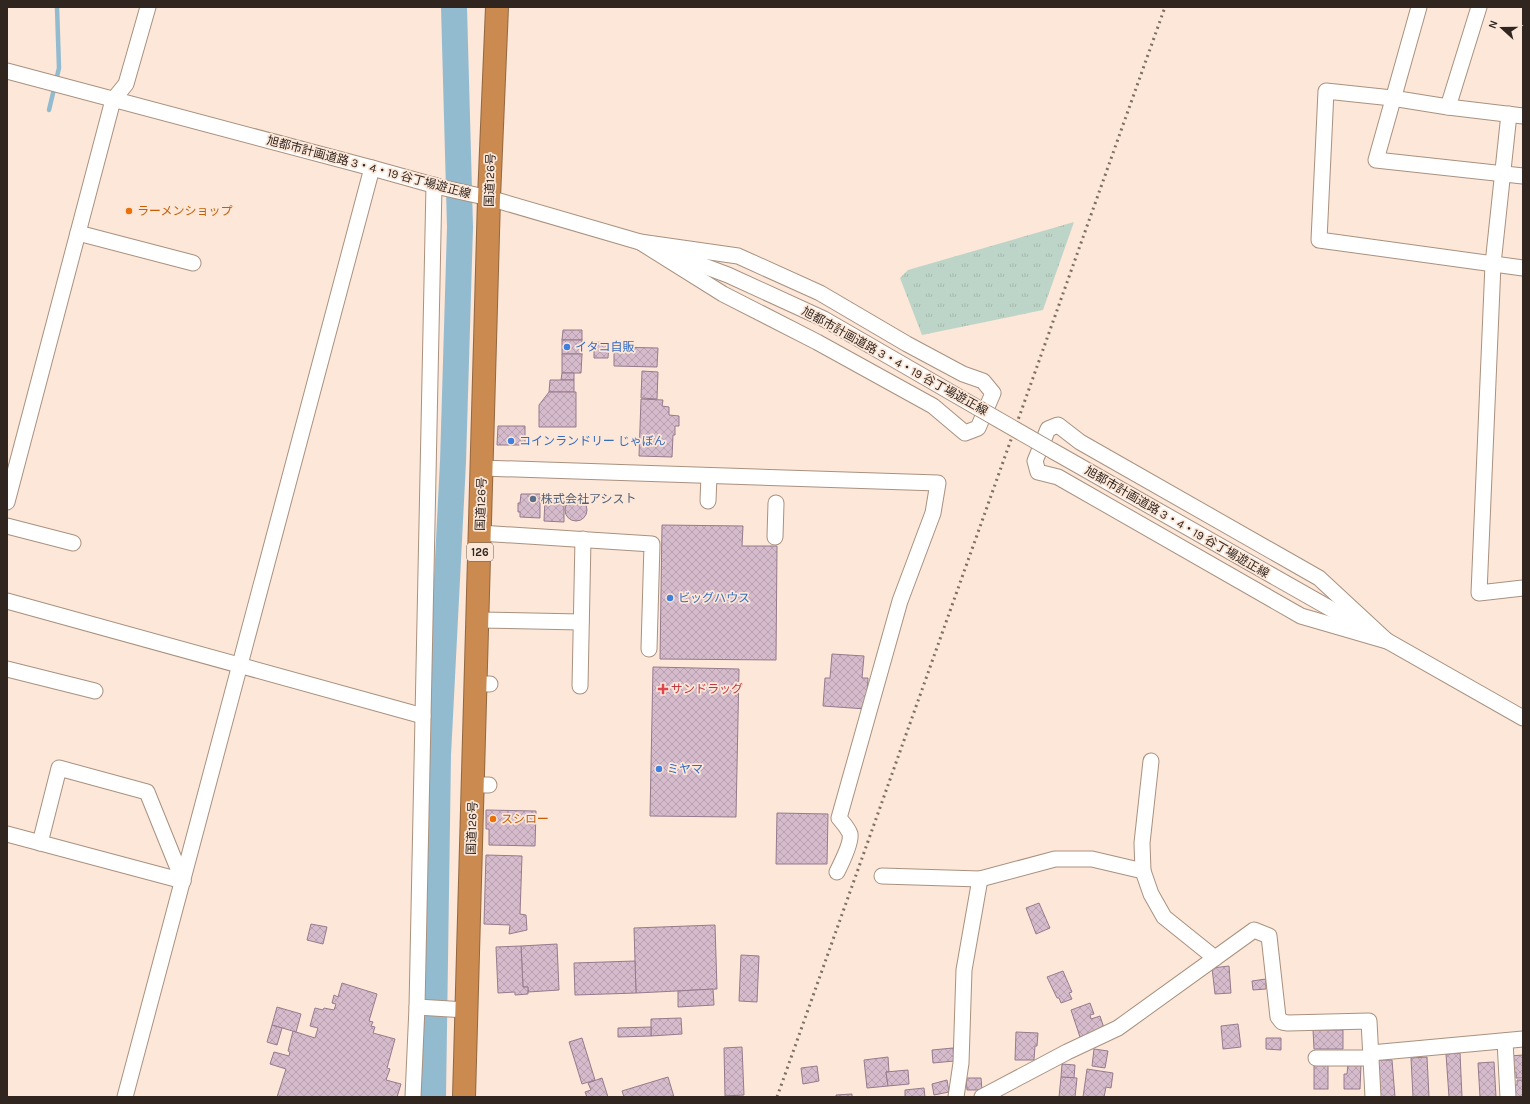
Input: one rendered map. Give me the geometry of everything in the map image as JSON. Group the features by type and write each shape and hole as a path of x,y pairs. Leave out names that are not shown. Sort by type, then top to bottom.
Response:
{"highway":[{"name":"国道126号","path":"464,1097 466,1010 481,785 483,684 478,620 489,198 497,7"}],"street":[{"path":"7,502 113,100 126,84 148,7"},
{"path":"1419,7 1392,98 1376,160 1523,176"},
{"path":"1448,108 1479,7"},
{"name":"旭都市計画道路 3・4・19 谷丁場遊正線","path":"7,71 437,186 489,198 640,242 728,275 824,319 1523,718"},
{"path":"1523,268 1493,264 1319,240 1326,91 1392,98 1448,108 1516,115 1503,174 1493,264 1479,593 1523,588"},
{"path":"125,1097 372,168"},
{"path":"413,1097 417,1007 437,186"},
{"path":"78,233 193,263"},
{"path":"640,242 738,256 820,293 963,374 983,380 993,393 978,428 965,433 933,406 817,342 722,294 640,242"},
{"path":"1058,425 1080,442 1319,578 1387,641 1301,616 1058,477 1038,472 1035,461 1048,429 1058,425"},
{"path":"482,468 938,483 932,514 900,601 839,818 849,829 851,836 843,861 837,872"},
{"path":"708,501 709,476"},
{"path":"775,538 776,503"},
{"path":"7,526 73,543"},
{"path":"480,533 652,544 649,650"},
{"path":"580,686 583,539"},
{"path":"7,601 424,716"},
{"path":"478,620 581,622"},
{"path":"7,670 95,691"},
{"path":"1151,761 1142,844 1143,871 1151,894 1164,917 1215,958"},
{"path":"40,842 59,768 147,792 182,881"},
{"path":"7,834 182,881"},
{"path":"882,876 980,879 1055,860 1092,858 1143,871"},
{"path":"956,1097 961,1063 964,970 980,879"},
{"path":"982,1097 1067,1052 1118,1028 1254,930 1269,936 1278,1016 1282,1022 1369,1021 1373,1097"},
{"path":"417,1007 466,1010"},
{"path":"1316,1058 1371,1056 1523,1039"},
{"path":"1505,1041 1508,1097"}],"green space":[{"path":"1074,222 1043,310 922,335 900,278 908,270"}],"building":[{"path":"563,330 582,330 582,340 562,340"},
{"path":"562,340 582,340 582,354 562,354"},
{"path":"594,342 609,343 608,358 594,358"},
{"path":"614,347 658,348 657,367 614,366"},
{"path":"562,354 582,354 581,373 562,373"},
{"path":"642,371 658,372 657,399 641,398"},
{"path":"562,373 574,373 574,380 561,380"},
{"path":"550,380 574,380 574,392 549,392"},
{"path":"549,392 576,392 576,427 539,427 539,405"},
{"path":"641,399 663,400 662,406 669,407 669,415 679,416 679,426 675,426 675,435 673,435 672,457 639,456"},
{"path":"498,426 525,426 525,445 497,445"},
{"path":"521,494 540,494 540,518 520,517 520,512 518,512 518,503 520,503"},
{"path":"545,499 564,499 564,522 544,521"},
{"path":"576,499 584,502 587,510 584,518 576,521 568,518 565,510 568,502"},
{"path":"662,525 743,526 742,546 777,546 776,660 660,659"},
{"path":"832,654 864,656 862,678 868,678 866,709 823,706 825,678 830,678"},
{"path":"653,667 739,669 736,817 650,816"},
{"path":"486,810 536,811 535,846 489,845 489,829 486,829"},
{"path":"777,813 828,814 827,864 776,864"},
{"path":"486,855 522,856 520,914 526,915 527,930 509,934 510,925 484,924"},
{"path":"1039,903 1050,928 1036,934 1026,908"},
{"path":"311,924 327,927 323,944 307,940"},
{"path":"715,925 717,989 636,993 634,928"},
{"path":"557,944 559,990 528,992 528,987 523,987 521,946"},
{"path":"521,946 523,987 528,987 528,994 515,995 515,992 498,993 496,947"},
{"path":"741,955 759,956 757,1002 739,1001"},
{"path":"635,961 636,993 575,995 574,963"},
{"path":"1229,966 1231,993 1215,994 1212,968"},
{"path":"1063,971 1072,992 1069,993 1072,999 1061,1003 1047,977"},
{"path":"1266,979 1266,989 1253,990 1252,981"},
{"path":"342,983 377,994 369,1021 373,1022 371,1026 375,1027 373,1033 395,1039 387,1068 390,1069 386,1080 401,1084 397,1097 277,1097 286,1069 270,1064 274,1052 289,1056 290,1052 288,1051 293,1031 315,1038 318,1028 310,1026 315,1008 334,1010 336,1004 332,1003 334,995 338,997"},
{"path":"713,989 714,1005 678,1007 678,991"},
{"path":"1090,1003 1094,1014 1090,1015 1091,1019 1100,1016 1104,1028 1080,1037 1071,1010"},
{"path":"277,1007 301,1014 296,1032 272,1025"},
{"path":"681,1018 682,1034 651,1036 651,1019"},
{"path":"1238,1024 1241,1047 1223,1049 1221,1026"},
{"path":"272,1025 282,1028 277,1045 267,1042"},
{"path":"651,1027 651,1036 618,1037 618,1028"},
{"path":"1313,1030 1343,1030 1343,1049 1314,1049"},
{"path":"1016,1032 1038,1033 1034,1060 1015,1060"},
{"path":"582,1038 595,1080 582,1084 569,1042"},
{"path":"1266,1038 1281,1038 1281,1050 1266,1049"},
{"path":"742,1047 744,1095 725,1096 724,1048"},
{"path":"953,1048 954,1061 933,1063 932,1050"},
{"path":"1094,1049 1108,1051 1105,1068 1092,1066"},
{"path":"1460,1053 1462,1097 1449,1097 1446,1054"},
{"path":"1523,1055 1523,1078 1516,1078 1516,1072 1511,1073 1510,1056"},
{"path":"888,1057 889,1072 886,1072 888,1086 867,1088 864,1060"},
{"path":"1427,1057 1429,1097 1413,1097 1411,1058"},
{"path":"1378,1060 1392,1060 1395,1097 1380,1097"},
{"path":"1494,1062 1496,1097 1480,1097 1478,1063"},
{"path":"1062,1064 1075,1065 1074,1078 1061,1077"},
{"path":"1314,1064 1328,1064 1328,1089 1314,1089"},
{"path":"1348,1064 1361,1064 1360,1089 1344,1089 1344,1074 1347,1074"},
{"path":"817,1066 819,1081 803,1084 801,1068"},
{"path":"1087,1069 1113,1073 1111,1088 1106,1087 1104,1097 1083,1097"},
{"path":"908,1070 909,1084 888,1086 886,1072"},
{"path":"668,1077 674,1097 624,1097 622,1091"},
{"path":"1061,1077 1077,1078 1075,1097 1059,1097"},
{"path":"602,1078 608,1097 587,1097 585,1092 591,1090 588,1083"},
{"path":"966,1078 981,1078 982,1090 967,1090"},
{"path":"947,1080 949,1092 934,1095 932,1084"},
{"path":"1517,1080 1523,1080 1523,1097 1514,1097 1513,1085 1517,1085"},
{"path":"924,1088 925,1097 905,1097 905,1090"},
{"path":"852,1094 852,1097 836,1097 836,1095"}],"waterway":[{"path":"49,110 59,68 57,7"},
{"path":"433,1097 438,755 453,462 460,227 454,7"}],"railway":[{"path":"777,1097 1165,7"}],"place":[{"name":"ラーメンショップ","path":"129,211"},
{"name":"イタコ自販","path":"567,347"},
{"name":"コインランドリー じゃぼん","path":"511,441"},
{"name":"株式会社アシスト","path":"533,499"},
{"name":"ビッグハウス","path":"670,598"},
{"name":"サンドラッグ","path":"663,689"},
{"name":"ミヤマ","path":"659,769"},
{"name":"スシロー","path":"493,819"}]}
